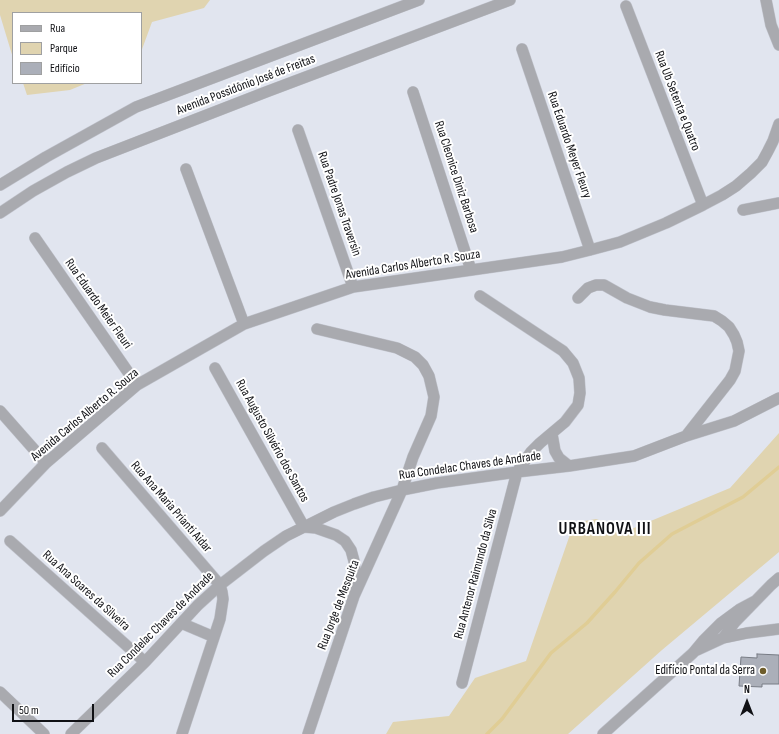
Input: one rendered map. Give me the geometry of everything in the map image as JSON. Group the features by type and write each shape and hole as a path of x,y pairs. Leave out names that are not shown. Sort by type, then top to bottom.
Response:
{"street":[{"name":"Avenida Possidônio José de Freitas","path":"0,185 46,157 136,107 419,0"},
{"name":"Avenida Possidônio José de Freitas","path":"0,213 60,176 96,158 510,0"},
{"path":"766,0 771,25 779,45"},
{"name":"Rua Ub Setenta e Quatro","path":"626,6 703,205"},
{"name":"Rua Eduardo Meyer Fleury","path":"522,49 590,250"},
{"name":"Rua Cleonice Diniz Barbosa","path":"413,92 471,270"},
{"name":"Avenida Carlos Alberto R. Souza","path":"0,511 46,463 137,385 244,324 353,287 562,257 620,242 703,205 736,186 762,162 773,141 779,124"},
{"name":"Rua Padre Jonas Traversin","path":"298,130 353,287"},
{"path":"186,169 244,324"},
{"path":"743,210 779,203"},
{"name":"Rua Eduardo Meier Fleuri","path":"35,238 137,385"},
{"path":"578,298 588,288 596,285 604,285 627,298 650,307 714,316 729,327 737,342 739,351 735,371 730,380 686,436"},
{"path":"480,296 563,351 573,364 579,378 580,392 578,405 566,422 531,452 517,472"},
{"name":"Rua Jorge de Mesquita","path":"308,734 354,596 402,490 413,457 431,416 434,396 429,376 415,357 397,348 317,329"},
{"name":"Rua Augusto Silvério dos Santos","path":"215,368 304,527"},
{"name":"Rua Condelac Chaves de Andrade","path":"71,734 144,662 198,605 220,585 286,536 334,512 354,504 402,490 437,483 634,456 686,436 734,421 779,398"},
{"path":"0,411 46,463"},
{"path":"552,434 555,451 559,458 569,466"},
{"name":"Rua Ana Maria Prianti Aidar","path":"102,448 220,585"},
{"name":"Rua Antenor Raimundo da Silva","path":"462,683 517,472"},
{"path":"304,527 316,528 336,535 345,541 351,550 354,561 354,596"},
{"name":"Rua Ana Soares da Silveira","path":"10,541 144,662"},
{"path":"723,638 735,622 755,601 776,584"},
{"path":"182,734 220,619 223,599 220,585"},
{"path":"602,734 733,614 755,601"},
{"path":"181,623 214,637"},
{"path":"693,652 723,638 779,629"},
{"path":"0,692 44,734"}],"green space":[{"path":"0,0 210,0 204,8 152,22 142,49 142,12 12,12 12,55 0,15"},
{"path":"23,84 85,84 70,90 27,95"},
{"path":"779,433 779,552 662,650 568,734 386,734 393,722 449,716 475,678 526,661 574,523 596,519 629,530 730,488"}],"building":[{"name":"Edifício Pontal da Serra","path":"757,654 779,655 779,684 762,684 762,687 739,686 741,657 757,658"}],"waterway":[{"path":"487,734 502,719 551,653 587,623 639,563 672,534 743,497 779,467"}],"place":[{"name":"Edifício Pontal da Serra","path":"763,671"}],"district":[{"name":"URBANOVA III","path":"605,530"}]}
